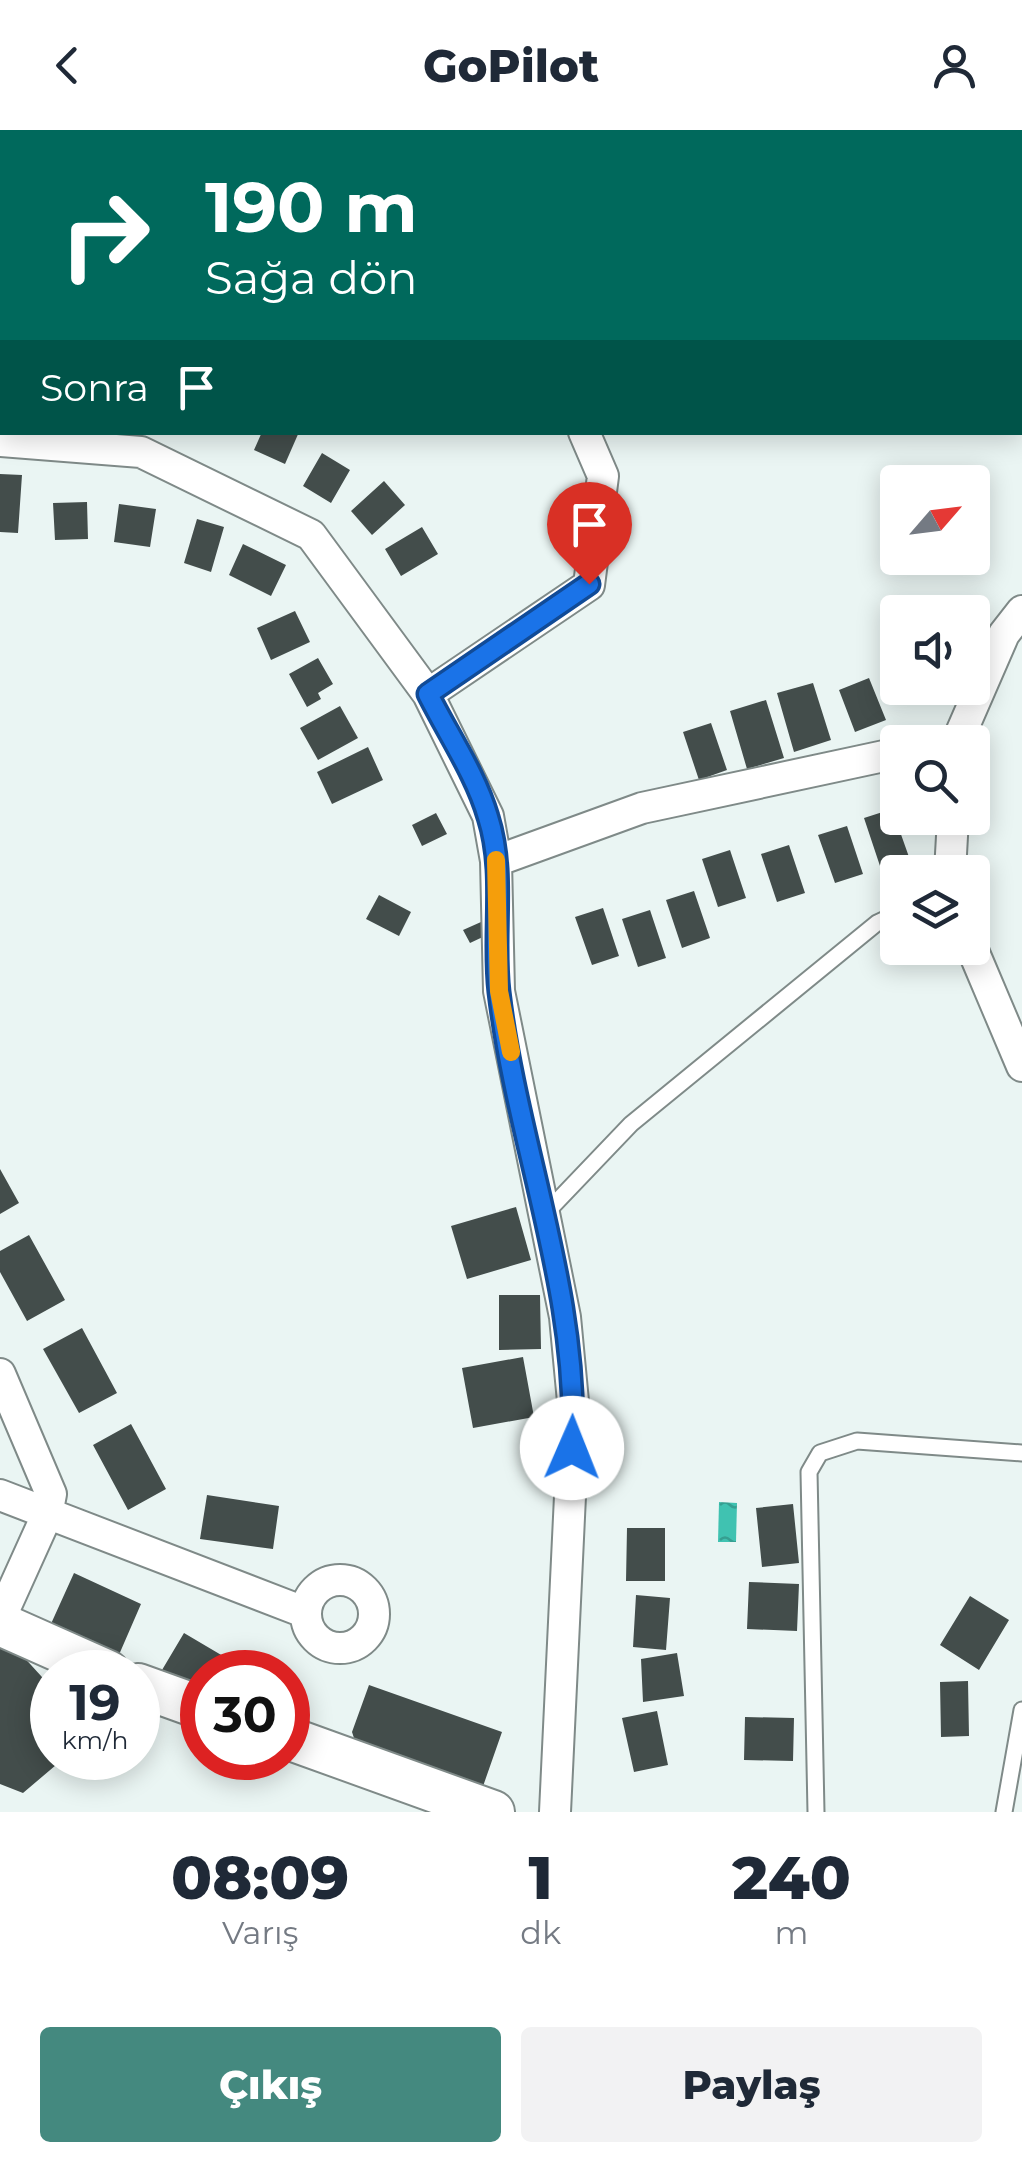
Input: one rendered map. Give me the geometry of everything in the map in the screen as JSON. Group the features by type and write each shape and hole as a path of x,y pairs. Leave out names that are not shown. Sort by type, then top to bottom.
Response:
{"main road":[{"path":"0,1621 61,1650"},
{"path":"310,1746 494,1812"}],"street":[{"path":"428,694 589,584 603,476 585,435"},
{"path":"0,441 141,452 311,535 428,694 488,816 496,862 499,991 565,1317 574,1412 554,1812"},
{"path":"962,725 1004,634 1022,611"},
{"path":"496,862 642,808 880,757"},
{"path":"979,965 1022,1066"},
{"path":"0,1374 51,1494 47,1514 0,1621"},
{"path":"0,1496 304,1612"}],"lane":[{"path":"543,1216 630,1124 880,921"},
{"path":"816,1812 808,1472 820,1453 858,1441 1022,1453"},
{"path":"1004,1812 1022,1710"}],"water":[{"path":"719,1502 737,1503 736,1542 718,1542"}],"building":[{"path":"261,435 298,435 285,464 254,450"},
{"path":"322,453 350,470 331,503 303,486"},
{"path":"0,474 22,475 18,533 0,532"},
{"path":"384,481 405,505 372,535 351,511"},
{"path":"87,502 88,539 55,540 53,503"},
{"path":"119,504 156,509 150,547 114,542"},
{"path":"197,519 224,527 211,572 184,563"},
{"path":"422,527 438,554 401,576 385,549"},
{"path":"243,544 286,565 271,596 229,575"},
{"path":"295,611 310,642 271,660 257,628"},
{"path":"318,658 333,684 318,693 321,699 307,707 289,674"},
{"path":"869,678 886,720 855,732 839,690"},
{"path":"813,683 831,740 794,752 777,693"},
{"path":"766,700 784,758 747,769 730,711"},
{"path":"340,706 358,738 318,760 300,728"},
{"path":"711,723 727,770 699,780 683,732"},
{"path":"368,747 383,780 332,804 317,772"},
{"path":"436,813 447,834 422,846 412,825"},
{"path":"880,813 880,835 901,835 908,855 880,855 880,866 864,818"},
{"path":"847,826 863,874 835,883 818,835"},
{"path":"789,845 805,893 777,902 761,854"},
{"path":"730,850 746,898 718,907 702,859"},
{"path":"694,891 710,938 682,948 666,900"},
{"path":"379,895 411,912 399,936 366,919"},
{"path":"603,908 619,956 592,965 575,917"},
{"path":"650,910 666,958 638,967 622,919"},
{"path":"481,922 487,935 470,943 463,930"},
{"path":"0,1169 19,1203 0,1214"},
{"path":"516,1207 531,1260 467,1279 451,1226"},
{"path":"29,1235 65,1300 27,1321 0,1272 0,1251"},
{"path":"499,1295 540,1295 541,1349 499,1350"},
{"path":"82,1328 117,1393 79,1413 43,1349"},
{"path":"523,1357 534,1417 473,1428 462,1368"},
{"path":"131,1424 166,1489 128,1510 93,1445"},
{"path":"207,1495 279,1506 273,1549 200,1539"},
{"path":"793,1504 799,1563 762,1567 756,1508"},
{"path":"627,1528 665,1528 665,1581 626,1581"},
{"path":"74,1573 141,1604 121,1650 103,1650 50,1626"},
{"path":"749,1582 799,1584 797,1631 747,1629"},
{"path":"636,1595 670,1598 666,1650 633,1647"},
{"path":"970,1596 1009,1620 979,1670 940,1645"},
{"path":"0,1631 30,1664 30,1780 38,1780 23,1793 0,1784"},
{"path":"184,1633 213,1650 180,1650 180,1681 162,1670"},
{"path":"677,1653 684,1696 643,1702 641,1659"},
{"path":"968,1681 969,1736 941,1737 940,1682"},
{"path":"369,1685 502,1732 481,1792 358,1750 352,1732"},
{"path":"657,1711 668,1765 634,1772 622,1718"},
{"path":"745,1717 794,1718 793,1761 744,1760"}],"slow traffic":[{"path":"496,860 499,991 511,1052"}],"route":[{"path":"572,1448 574,1412 565,1317 499,991 496,862 488,816 428,694 589,584"}]}
